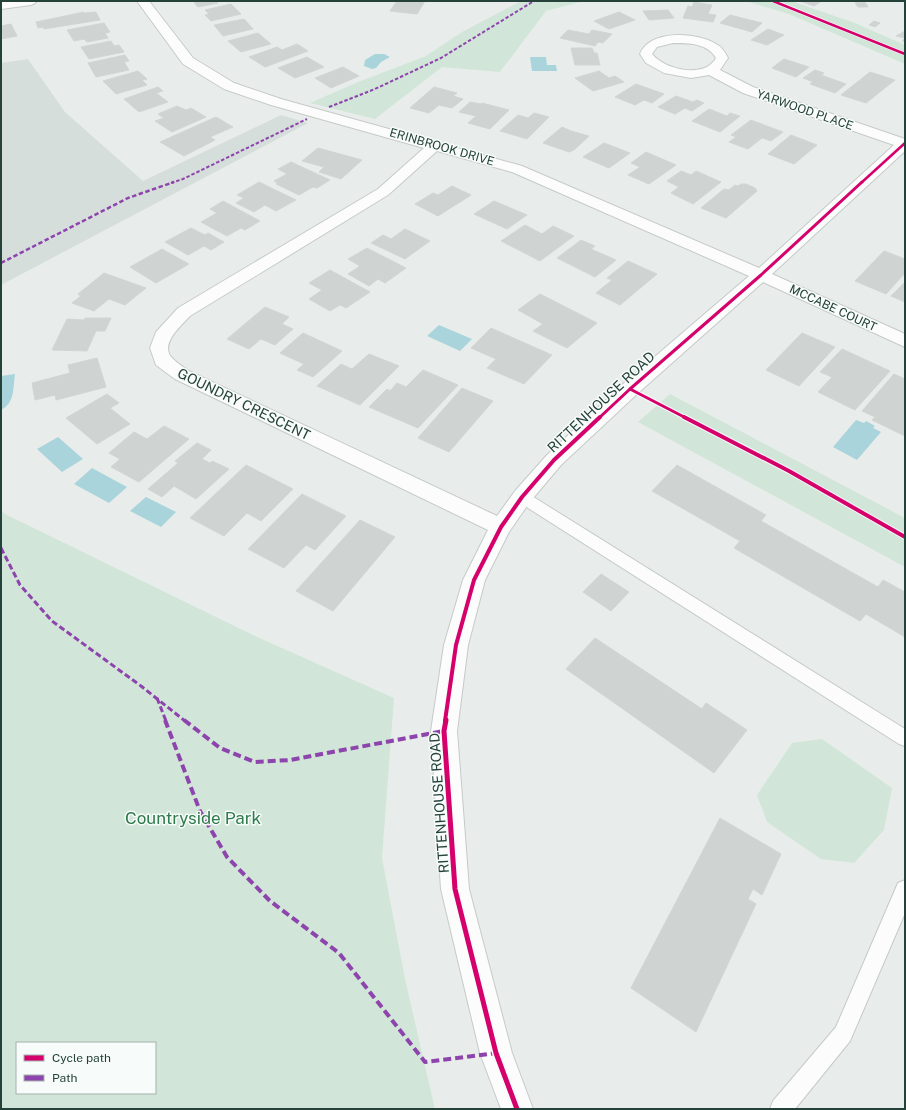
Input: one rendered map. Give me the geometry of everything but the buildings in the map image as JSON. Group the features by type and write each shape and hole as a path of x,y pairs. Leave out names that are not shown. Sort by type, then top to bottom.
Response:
{"street":[{"path":"1,5 31,1"},
{"name":"ERINBROOK DRIVE","path":"143,1 188,60 229,86 276,102 517,169 761,274"},
{"path":"673,39 704,43 719,52 722,58 718,66 710,70 686,73 664,69 649,60 646,54 648,49 653,44 661,41 673,39"},
{"name":"YARWOOD PLACE","path":"710,70 748,90 905,144"},
{"name":"RITTENHOUSE ROAD","path":"517,1109 496,1053 455,889 444,731 456,645 474,580 501,527 522,497 554,460 630,389 761,274 905,144"},
{"name":"GOUNDRY CRESCENT","path":"435,145 383,192 184,312 162,336 159,348 163,362 182,375 501,527"},
{"name":"MCCABE COURT","path":"761,274 905,341"}],"lane":[{"path":"522,497 905,738"},
{"path":"781,1109 843,1034 905,890"}],"shaded area":[{"path":"28,59 65,112 143,181 281,115 308,123 1,285 1,63"}],"green space":[{"path":"521,1 584,1 546,11 500,72 442,67 375,119 310,103 358,82 426,56 462,32"},
{"path":"745,1 791,1 855,23 905,45 905,64 789,14"},
{"path":"670,394 905,518 905,567 638,422"},
{"name":"Countryside Park","path":"1,510 5,514 255,636 394,698 382,858 405,979 435,1109 1,1109"},
{"path":"822,739 892,788 884,830 854,863 821,859 767,822 757,795 792,743"}],"water":[{"path":"375,54 384,54 390,57 381,62 376,68 372,69 364,66 365,60"},
{"path":"530,57 546,57 547,65 556,65 557,71 532,71"},
{"path":"439,325 472,339 460,351 427,336"},
{"path":"15,374 11,399 6,407 1,410 1,376"},
{"path":"856,420 864,423 866,421 875,426 873,428 881,432 857,460 833,447"},
{"path":"58,437 83,459 62,472 37,449"},
{"path":"92,468 127,487 109,503 74,484"},
{"path":"146,497 176,512 161,527 130,511"}],"marked path":[{"path":"329,107 375,89 441,58 534,1"},
{"path":"1,263 128,198 183,179 307,119"},
{"path":"1,548 20,585 52,621 141,686 220,748 255,762 290,760 444,731"},
{"path":"157,698 200,811 227,857 270,901 339,953 425,1062 496,1053"}],"cycle path":[{"path":"773,1 905,54"},
{"path":"517,1109 496,1053 455,889 444,731 456,645 474,580 501,527 522,497 554,460 630,389 761,275 905,143"},
{"path":"630,389 789,471 905,537"}]}
